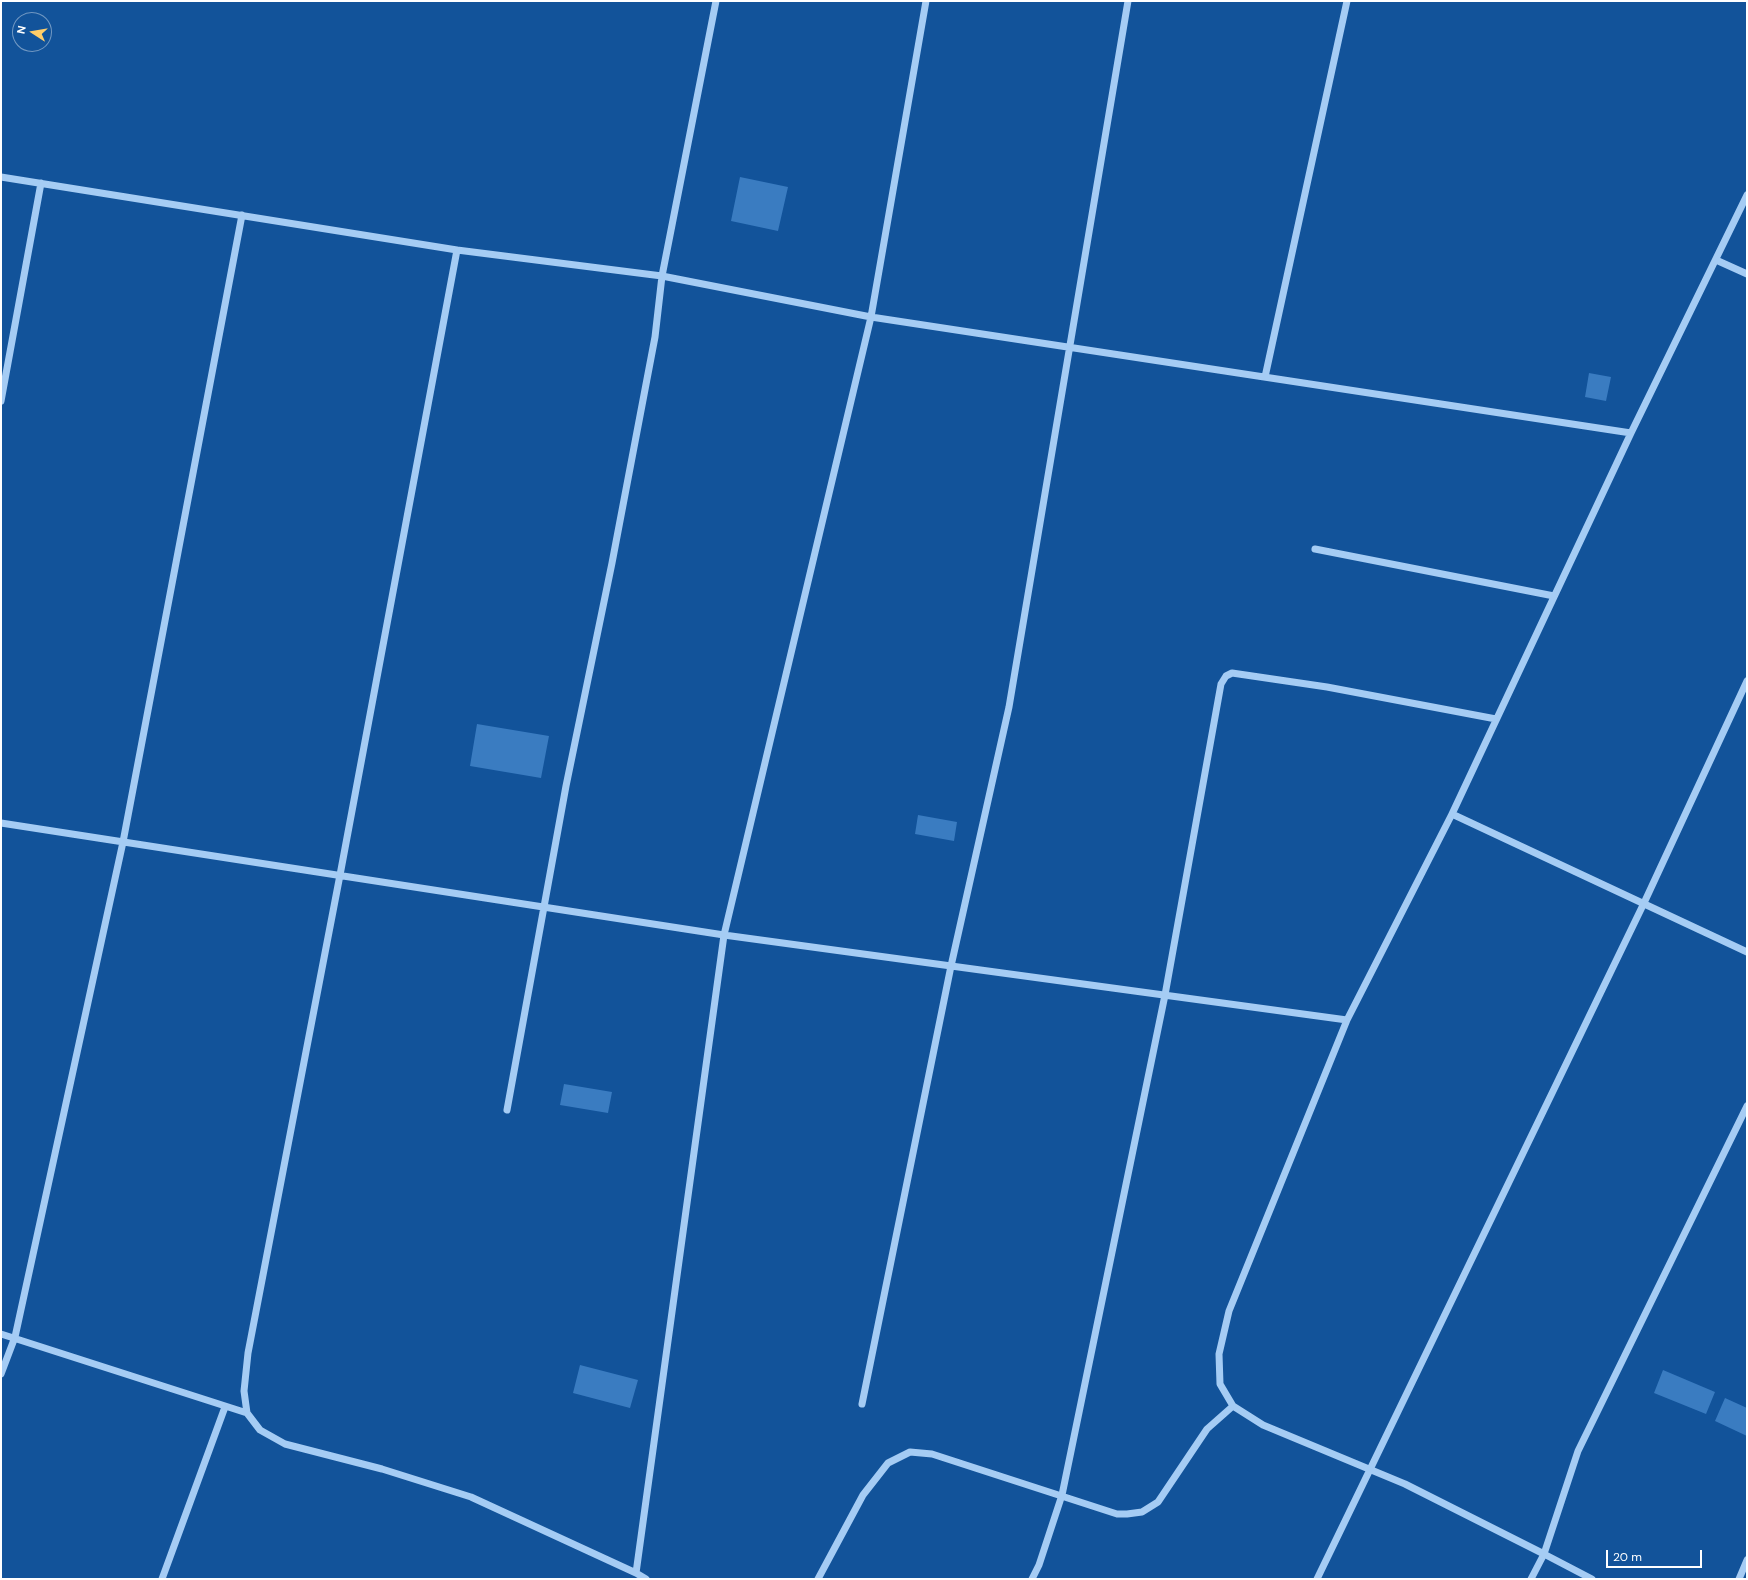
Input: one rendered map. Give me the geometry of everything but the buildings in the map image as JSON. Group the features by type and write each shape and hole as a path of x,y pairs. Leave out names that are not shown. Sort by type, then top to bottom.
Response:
{"street":[{"path":"507,1110 566,786 612,563 655,337 662,276 716,1"},
{"path":"636,1573 724,935 871,317 926,1"},
{"path":"862,1404 951,966 1008,707 1128,1"},
{"path":"1265,377 1347,1"},
{"path":"1,177 456,250 662,276 871,317 1631,433"},
{"path":"1,401 41,183"},
{"path":"1592,1579 1544,1554 1492,1530 1447,1504 1405,1484 1369,1471 1263,1425 1233,1406 1220,1384 1219,1354 1229,1311 1347,1020 1452,814 1631,433 1747,195"},
{"path":"1,1374 15,1337 123,842 242,215"},
{"path":"456,250 340,875 248,1353 244,1391 247,1413 260,1430 285,1444 382,1469 471,1498 636,1573 646,1579"},
{"path":"1716,260 1747,274"},
{"path":"1315,549 1554,596"},
{"path":"1032,1579 1062,1495 1165,995 1219,693 1226,676 1232,673 1327,687 1496,719"},
{"path":"1317,1579 1644,903 1747,681"},
{"path":"1452,814 1747,952"},
{"path":"1,823 724,935 1347,1020"},
{"path":"1531,1579 1544,1554 1578,1451 1747,1106"},
{"path":"1,1334 15,1337 247,1413"},
{"path":"818,1579 863,1495 888,1463 910,1452 932,1454 1117,1514 1142,1512 1158,1502 1207,1429 1233,1406"},
{"path":"162,1579 225,1407"},
{"path":"1739,1579 1747,1560"}]}
